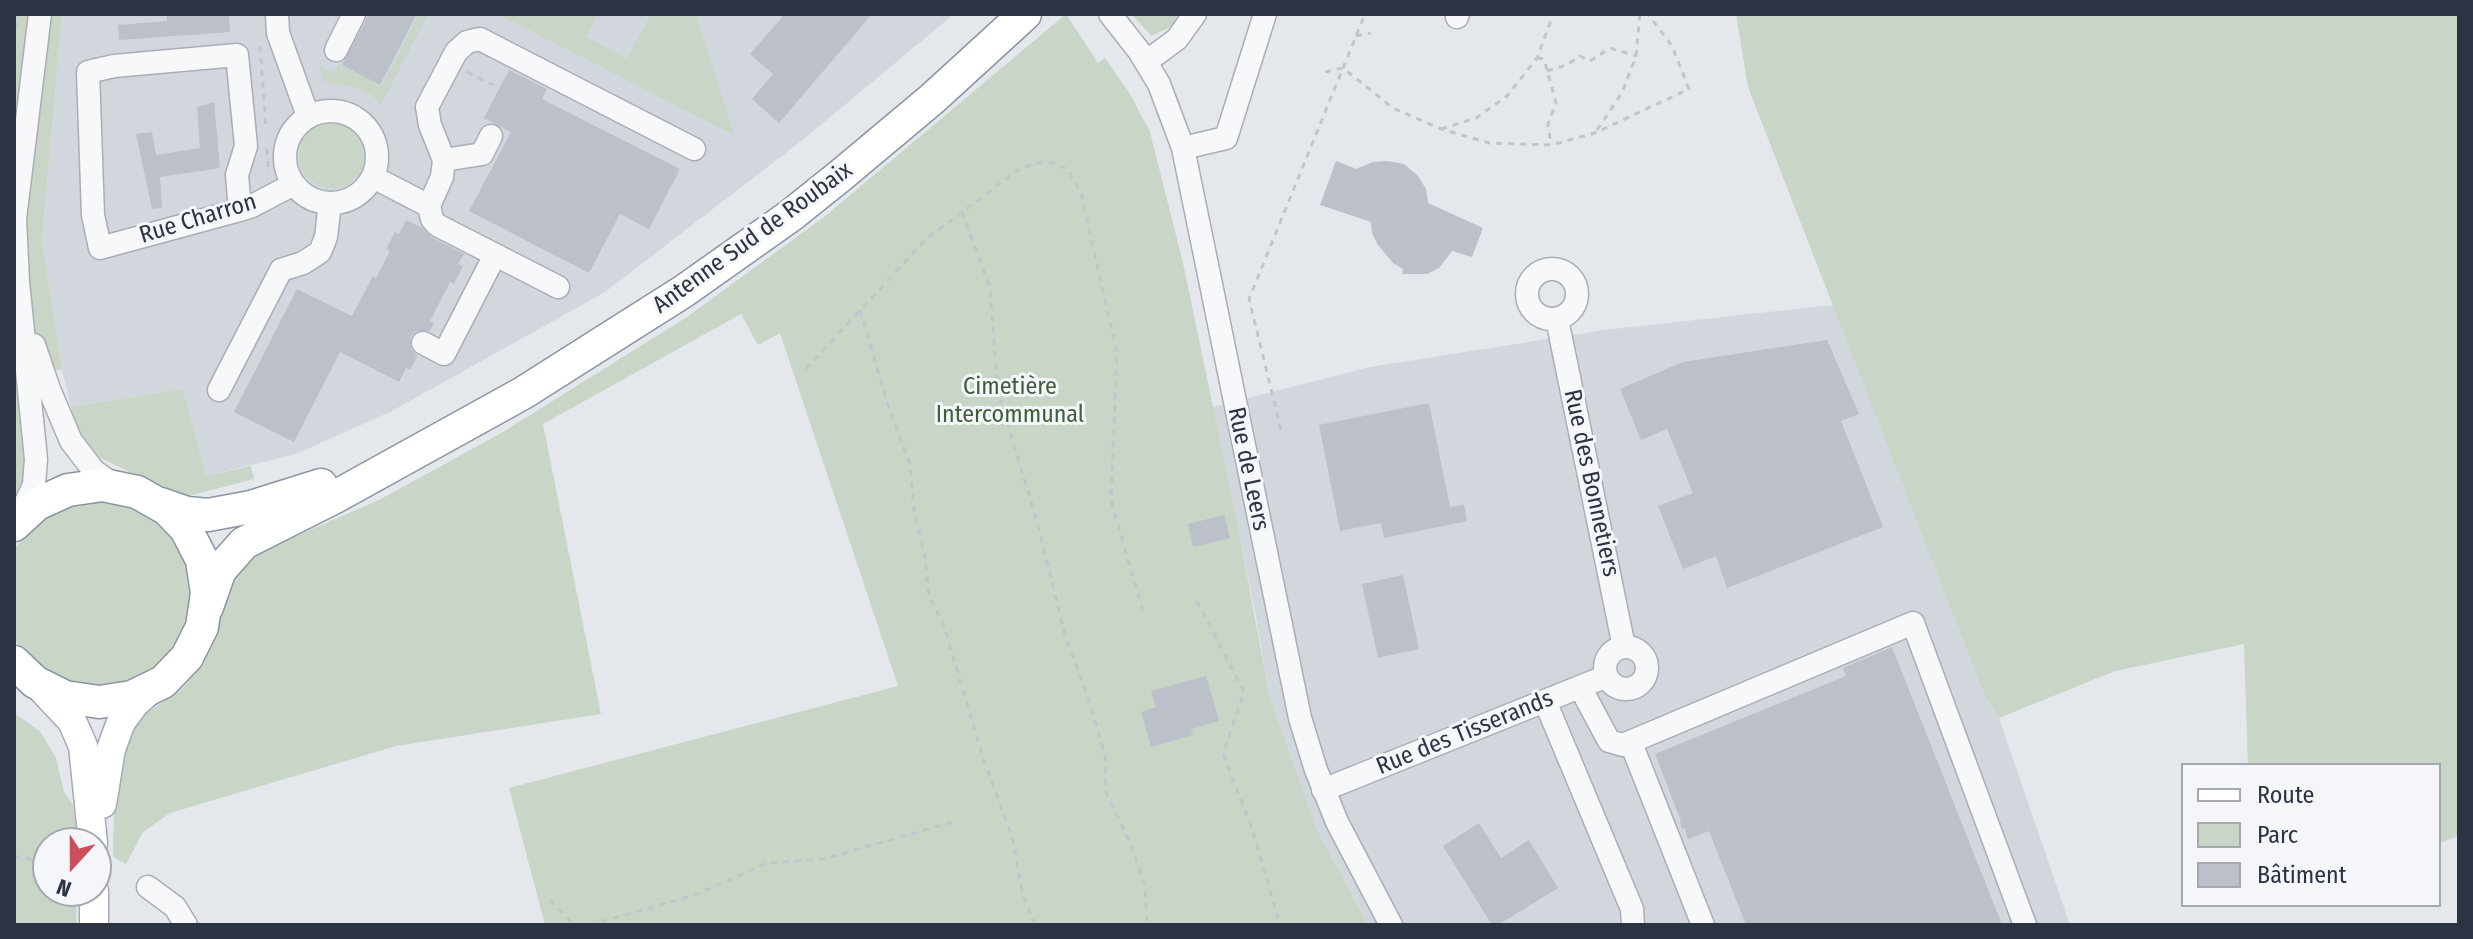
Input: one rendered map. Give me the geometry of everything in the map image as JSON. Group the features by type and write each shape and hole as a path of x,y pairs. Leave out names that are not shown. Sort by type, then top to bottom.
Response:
{"highway":[{"name":"Antenne Sud de Roubaix","path":"151,689 173,673 191,652 220,570 244,543 335,497 570,365 741,252 889,136 1025,14"},
{"name":"Antenne Sud de Roubaix","path":"117,487 196,514 221,513 251,507 323,484 457,429"},
{"path":"14,525 37,504 62,492 89,486 117,487"},
{"path":"155,501 177,519 197,547 206,580 207,607"},
{"path":"22,671 59,695 92,702 126,699 151,689"}],"main road":[{"path":"22,671 72,721 83,746 91,827"},
{"path":"100,827 111,749 127,712 151,689"}],"street":[{"path":"14,525 34,485 36,459 18,282 16,197 40,14"},
{"path":"277,14 278,33 308,116"},
{"path":"336,50 354,14"},
{"name":"Rue de Leers","path":"1110,14 1146,62 1169,107 1183,148 1300,718 1323,790 1391,925"},
{"path":"1146,62 1177,39 1195,14"},
{"path":"1183,148 1226,138 1265,14"},
{"path":"558,287 437,225 432,219 429,206 442,177 444,160 430,125 427,107 456,52 467,42 480,39 694,149"},
{"name":"Rue Charron","path":"240,210 237,175 246,146 237,55 114,66 88,72 93,215 100,248 240,210 294,184"},
{"path":"318,112 350,114 373,136 378,156 373,177 351,199 330,203 310,198 294,184 286,166 286,147 294,129 308,116 318,112"},
{"path":"444,160 482,154 491,136"},
{"path":"373,177 429,206"},
{"path":"219,390 281,270 303,263 320,252 326,237 330,203"},
{"path":"423,343 444,354 495,255"},
{"path":"18,282 42,369 64,427 86,462 117,487"},
{"name":"Rue des Bonnetiers","path":"1557,319 1624,647"},
{"path":"1580,687 1609,741 1623,745 1913,623 2025,925"},
{"path":"1632,647 1643,655 1647,669 1642,682 1630,689 1616,687 1607,676 1605,670 1612,652 1632,647"},
{"name":"Rue des Tisserands","path":"1323,790 1607,676"},
{"path":"1545,701 1632,909 1633,925"},
{"path":"1631,743 1703,925"},
{"path":"148,887 175,907 186,925"}],"path":[{"path":"14,41 18,14"},
{"path":"1281,430 1249,299 1365,14"},
{"path":"1441,129 1476,118 1507,96 1537,58 1551,14"},
{"path":"1595,133 1622,93 1636,56 1640,14"},
{"path":"1343,68 1393,108 1441,129 1489,143 1551,145 1595,133 1689,89 1672,46 1648,14"},
{"path":"1356,36 1371,33"},
{"path":"1547,71 1567,65 1580,56 1590,61 1610,48 1636,56"},
{"path":"1537,58 1544,59 1556,103 1548,124 1551,145"},
{"path":"1325,72 1343,68"},
{"path":"469,73 493,85"},
{"path":"806,369 925,240 1018,170 1036,163 1055,163 1068,170 1081,193 1117,353 1111,500 1144,615"},
{"path":"962,212 990,288 998,393 1037,521 1065,635 1091,706 1105,756 1106,792 1131,845 1145,886 1147,925"},
{"path":"860,310 888,405 910,464 914,511 925,557 929,597 952,649 984,761 1012,836 1023,896 1035,925"},
{"path":"1197,601 1244,692 1223,754 1252,828 1280,925"},
{"path":"590,925 695,895 767,863 824,859 956,821"},
{"path":"550,900 574,925"}],"shaded area":[{"path":"62,14 954,14 805,138 605,292 392,411 296,454 206,476 183,389 71,407 62,370 42,240"},
{"path":"1833,305 1985,697 1999,718 2070,925 1368,925 1316,828 1269,694 1213,407 1370,367 1604,330"}],"green space":[{"path":"14,14 62,14 42,240 62,370 19,371 26,464 20,497 14,502"},
{"path":"419,14 428,14 381,105 372,95 358,88 324,81 318,65 334,73 339,64 382,86"},
{"path":"498,14 598,14 586,37 627,59 651,14 696,14 734,135"},
{"name":"Cimetière Intercommunal","path":"1066,14 1098,63 1105,58 1130,94 1150,132 1183,263 1269,694 1316,828 1368,925 545,925 509,788 898,686 780,333 758,345 741,314 543,424 601,714 396,746 170,813 143,832 126,864 113,857 114,803 126,747 138,719 183,688 196,672 212,639 226,587 250,556 379,500 503,432 687,317 824,217"},
{"path":"1131,14 1183,14 1174,25 1152,36"},
{"path":"1736,14 2459,14 2459,836 2441,842 2441,763 2248,763 2244,644 2115,671 1999,718 1985,697 1748,87"},
{"path":"332,122 345,125 355,132 362,142 365,155 362,168 355,178 345,185 332,188 319,185 309,178 302,168 299,155 302,142 309,132 319,125"},
{"path":"183,389 206,476 251,466 254,479 188,496 175,494 99,457 88,447 77,428 71,407"},
{"path":"95,499 143,509 173,534 193,578 187,632 162,666 111,690 55,680 23,652 14,639 14,550 27,531 58,508"},
{"path":"14,713 40,731 56,758 64,792 73,805 76,827 32,827 32,907 77,907 76,925 14,925"}],"building":[{"path":"167,14 229,14 230,32 119,40 118,25 167,21"},
{"path":"369,14 417,14 380,85 342,65"},
{"path":"785,14 872,14 779,123 752,99 773,74 750,54"},
{"path":"509,70 547,89 542,99 680,169 649,229 620,214 589,273 469,211 511,132 484,118"},
{"path":"214,102 220,168 160,177 162,208 152,209 136,134 152,132 156,155 200,148 197,107"},
{"path":"1336,161 1356,169 1373,162 1404,164 1418,176 1426,189 1428,203 1483,228 1472,257 1452,251 1439,268 1427,274 1402,274 1403,269 1393,263 1378,245 1371,222 1320,205"},
{"path":"406,220 464,254 458,264 463,266 454,284 450,282 430,321 434,323 430,331 416,331 410,337 411,350 417,356 410,370 406,368 399,382 340,352 294,442 234,412 297,289 352,316 390,251 386,249 395,232 399,234"},
{"path":"1827,340 1859,414 1841,421 1883,527 1727,588 1716,556 1683,569 1658,506 1693,493 1667,429 1641,440 1620,389 1683,362"},
{"path":"1429,403 1450,507 1464,505 1467,521 1384,538 1381,523 1340,531 1319,425"},
{"path":"1224,515 1230,538 1193,547 1188,524"},
{"path":"1403,575 1419,649 1378,658 1362,584"},
{"path":"1892,647 2002,925 1746,925 1709,831 1688,839 1685,829 1681,828 1655,754 1846,676 1843,668"},
{"path":"1206,676 1219,721 1191,729 1193,735 1151,747 1141,712 1156,707 1151,691"},
{"path":"1479,823 1501,858 1529,840 1558,888 1498,925 1492,925 1443,846"}]}
